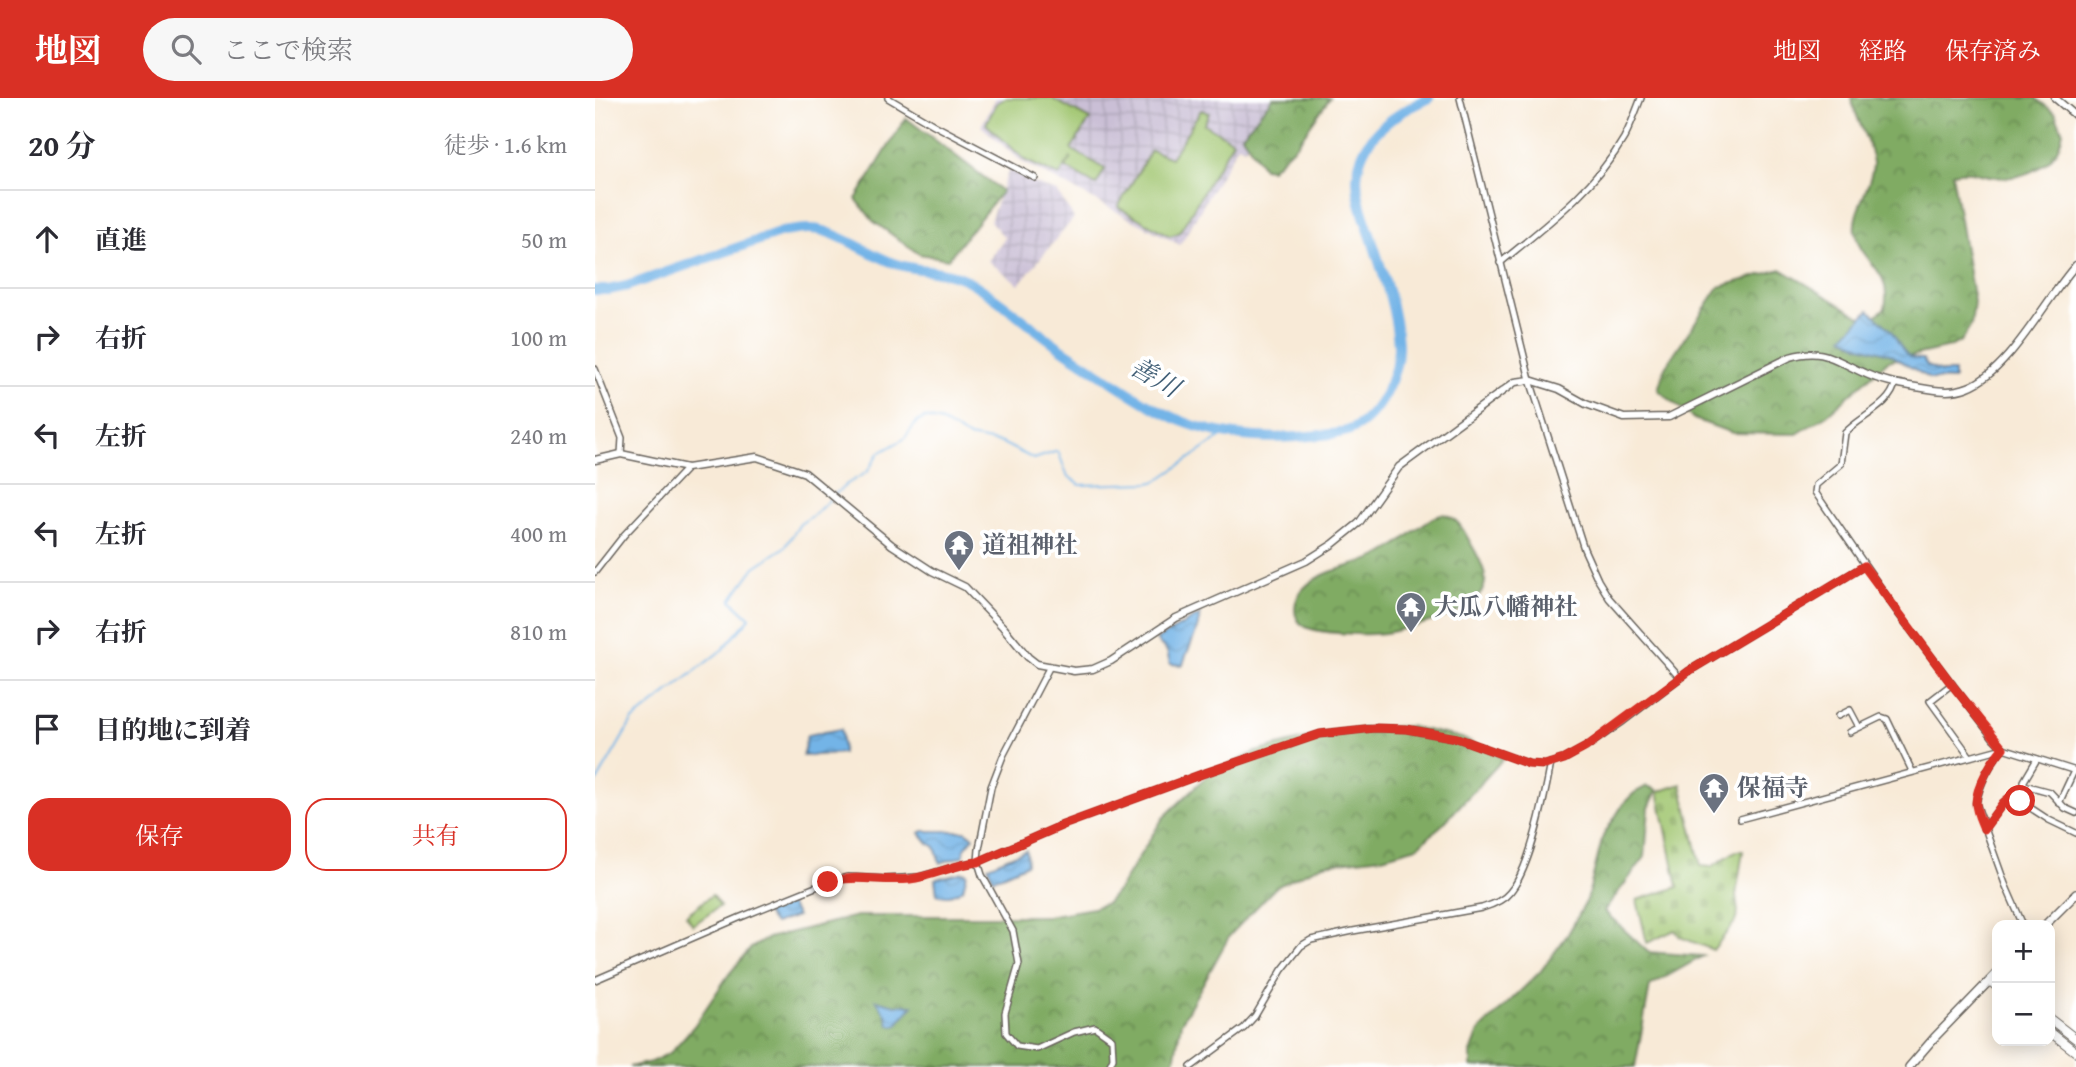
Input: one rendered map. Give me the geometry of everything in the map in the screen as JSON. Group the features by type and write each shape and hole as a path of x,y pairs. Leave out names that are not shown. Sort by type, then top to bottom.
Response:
{"highway":[{"path":"2055,1023 2076,1039"},
{"path":"2055,1036 2076,1052"}],"main road":[{"path":"2050,920 2076,894"},
{"path":"1909,1067 1934,1038 1992,988"}],"street":[{"path":"888,98 1035,178"},
{"path":"1459,98 1530,380 1584,549 1609,598 1680,678"},
{"path":"1500,263 1555,218 1587,187 1622,141 1641,98"},
{"path":"2055,98 2076,116"},
{"path":"595,460 621,454 687,468 757,457 805,473 892,545 932,571 965,587 1037,664 1074,671 1093,669 1111,661 1176,618 1306,561 1333,544 1359,523 1399,467 1515,382 1530,380 1559,389 1586,404 1624,418 1669,417 1790,357 1806,352 1821,353 1870,376 1895,383 1950,391 1966,388 1992,373 2059,283 2076,265"},
{"path":"595,369 622,438 621,454"},
{"path":"1895,383 1894,390 1884,401 1845,433 1841,464 1815,488 1864,566 2003,748 2075,771 2059,803"},
{"path":"595,572 624,535 687,468"},
{"path":"595,980 828,882 848,877 919,877 978,862 1063,825 1320,734 1374,728 1406,729 1465,740 1529,764 1551,763 1586,747 1680,678 1864,566"},
{"path":"1050,666 1009,743 991,787 978,862 996,903 1013,931 1019,964 1005,1013 1006,1033 1017,1046 1037,1049 1074,1032 1095,1027 1112,1039 1113,1058 1108,1067"},
{"path":"1952,684 1930,701 1969,755"},
{"path":"1838,716 1850,710 1859,727"},
{"path":"1850,732 1881,717 1887,719 1912,771"},
{"path":"1739,819 2003,748"},
{"path":"2003,748 1994,758 1976,803 2021,920"},
{"path":"2036,760 2024,785 2050,792 2059,803 2076,813"},
{"path":"1191,1067 1244,1028 1259,1010 1295,951 1311,940 1482,908 1495,904 1509,894 1524,870 1538,825 1551,763"},
{"path":"1984,829 2009,798 2020,801 2049,820 2076,833"}],"shaded area":[{"path":"996,98 1273,98 1245,148 1238,145 1180,245 1022,162 981,126"},
{"path":"1009,169 1057,192 1074,218 1019,284 988,261 1005,238 990,221"}],"green space":[{"path":"1006,98 1051,98 1090,119 1071,149 1105,169 1096,185 1066,168 1071,157 1059,176 1026,161 986,124 997,103"},
{"path":"1273,98 1330,98 1297,144 1271,169 1263,168 1242,135"},
{"path":"1851,98 2035,98 2055,113 2063,132 2058,149 2050,159 2028,173 2003,178 1970,172 1952,173 1974,302 1971,326 1961,341 1950,347 1888,361 1827,415 1797,434 1732,433 1694,419 1658,390 1665,367 1719,287 1781,269 1861,317 1873,318 1885,308 1884,283 1863,251 1855,231 1856,216 1873,164"},
{"path":"1201,110 1209,113 1204,124 1233,141 1179,233 1170,236 1118,207 1151,150 1171,158"},
{"path":"906,118 1002,191 948,259 919,254 873,221 856,199"},
{"path":"1441,514 1451,517 1459,524 1481,563 1485,576 1483,588 1476,599 1449,615 1383,633 1347,634 1323,631 1306,627 1299,622 1295,613 1296,603 1306,586 1324,575 1375,558"},
{"path":"1408,726 1462,738 1504,758 1443,824 1417,847 1382,857 1323,864 1276,887 1230,935 1181,1023 1173,1067 629,1067 651,1062 670,1053 694,1026 729,974 751,948 768,938 857,916 1047,916 1093,908 1107,903 1119,889 1163,818 1207,776 1255,752 1339,730"},
{"path":"1681,784 1701,866 1711,867 1736,851 1743,851 1736,895 1738,913 1735,922 1713,950 1680,937 1675,930 1647,943 1637,900 1678,887 1658,792"},
{"path":"1647,786 1657,790 1649,808 1645,857 1604,911 1648,952 1703,956 1650,986 1635,1067 1471,1067 1471,1052 1479,1031 1540,972 1568,934 1587,900 1603,836 1624,803"},
{"path":"712,895 720,906 693,925 686,915"}],"water":[{"path":"1869,310 1891,331 1907,354 1923,359 1927,366 1941,372 1954,372 1954,380 1930,379 1889,354 1861,346 1843,337"},
{"path":"1200,615 1183,665 1170,664 1167,651 1156,640"},
{"path":"841,729 843,753 803,756 807,735"},
{"path":"965,831 974,837 965,848 963,856 940,863 935,847 920,833"},
{"path":"1026,850 1027,864 993,879 988,866"},
{"path":"967,873 963,889 950,895 937,894 935,879"},
{"path":"789,903 797,916 774,924 765,912"},
{"path":"876,1000 896,1005 913,1005 896,1026 889,1025 887,1016"}],"waterway":[{"name":"善川","path":"595,290 627,286 782,232 819,230 896,264 963,278 1071,355 1148,404 1179,420 1226,434 1257,437 1289,438 1340,433 1362,423 1379,404 1395,369 1398,345 1384,277 1359,196 1357,178 1361,157 1374,135 1383,126 1405,110 1429,98"},
{"path":"834,495 867,472 879,453 904,439 917,422 925,418 942,422 968,437 1002,443 1034,459 1058,451 1067,475 1080,485 1157,481 1226,434"},
{"path":"595,785 632,721 723,649 750,618 731,600 755,567 785,547 800,524 830,499"}],"place":[{"name":"道祖神社","path":"959,572"},
{"name":"大瓜八幡神社","path":"1411,634"},
{"name":"保福寺","path":"1714,815"}],"route":[{"path":"828,882 848,877 905,879 978,862 1063,825 1320,734 1383,727 1406,729 1457,738 1529,764 1545,765 1564,759 1586,747 1689,671 1864,566 1953,686 2003,748 1994,758 1978,793 1976,803 1984,829 2009,798 2020,801"}]}
